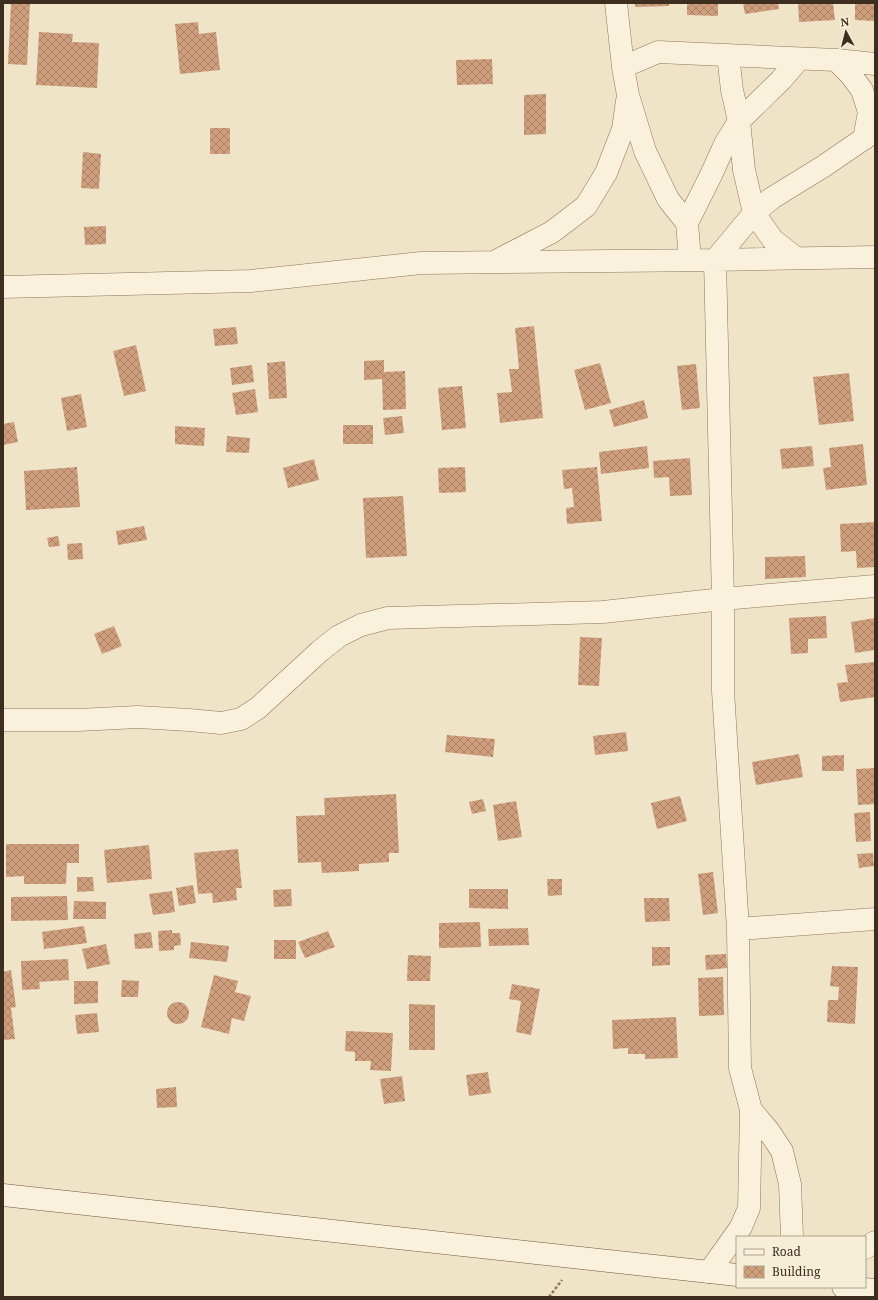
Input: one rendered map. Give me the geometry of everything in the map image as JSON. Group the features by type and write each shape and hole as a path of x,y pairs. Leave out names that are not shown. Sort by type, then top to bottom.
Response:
{"street":[{"path":"616,3 623,67 628,95 645,151 668,199 687,223"},
{"path":"623,67 658,52 836,60 875,64"},
{"path":"728,55 732,90 739,121 744,170 754,213 773,240 796,258"},
{"path":"690,260 687,223 711,176 725,144 739,121 800,59"},
{"path":"708,1272 740,1226 748,1208 750,1110 740,1068 738,929 723,691 723,599 715,260 754,213 772,198 824,166 869,135 869,112 862,90 850,74 836,60"},
{"path":"494,262 552,232 586,206 606,173 623,130 628,95"},
{"path":"3,287 251,281 421,263 875,257"},
{"path":"3,720 78,720 138,717 221,723 241,720 258,708 320,651 339,636 361,625 388,618 603,612 723,599 875,586"},
{"path":"738,929 875,920"},
{"path":"750,1110 768,1130 782,1151 790,1184 792,1236"},
{"path":"3,1195 736,1275"},
{"path":"866,1247 875,1242"},
{"path":"854,1288 875,1290"}],"building":[{"path":"11,3 30,3 27,65 8,64"},
{"path":"635,3 669,3 669,6 635,7"},
{"path":"687,3 718,3 718,16 687,15"},
{"path":"743,3 778,3 779,9 745,14"},
{"path":"798,3 833,3 835,20 799,22"},
{"path":"855,3 875,3 874,21 855,20"},
{"path":"198,22 199,34 216,32 220,70 180,74 175,24"},
{"path":"39,32 73,34 72,42 99,43 97,88 36,85"},
{"path":"492,59 493,84 457,85 456,60"},
{"path":"546,94 546,134 524,135 524,95"},
{"path":"210,128 230,128 230,154 210,154"},
{"path":"83,152 101,154 99,189 81,188"},
{"path":"106,226 106,244 85,245 84,227"},
{"path":"534,326 543,418 500,423 497,393 512,392 509,369 519,369 515,328"},
{"path":"236,327 238,344 215,346 213,329"},
{"path":"136,345 146,391 124,396 113,351"},
{"path":"384,360 384,372 405,371 406,409 383,410 382,379 364,380 364,361"},
{"path":"285,361 287,398 269,399 267,363"},
{"path":"600,363 611,403 585,410 574,370"},
{"path":"696,364 700,408 682,410 677,366"},
{"path":"252,365 254,382 232,385 230,368"},
{"path":"849,373 854,421 819,425 813,377"},
{"path":"462,386 466,428 442,430 438,388"},
{"path":"255,389 258,412 236,415 232,393"},
{"path":"81,394 87,427 67,431 61,398"},
{"path":"644,400 648,418 614,427 609,410"},
{"path":"402,416 404,433 385,435 383,418"},
{"path":"14,422 18,442 3,445 3,424"},
{"path":"343,425 373,425 373,444 343,444"},
{"path":"175,426 205,428 204,446 175,444"},
{"path":"227,436 250,438 249,453 226,452"},
{"path":"863,444 867,485 826,490 823,468 831,467 829,448"},
{"path":"647,446 649,468 601,474 599,452"},
{"path":"812,446 814,466 782,469 780,449"},
{"path":"690,458 692,495 670,496 669,477 654,478 653,461"},
{"path":"314,459 319,480 288,488 283,468"},
{"path":"77,467 80,507 26,510 24,471"},
{"path":"465,467 466,492 439,493 438,468"},
{"path":"597,467 602,521 567,524 566,508 574,507 572,488 564,489 562,470"},
{"path":"403,496 407,556 366,558 363,498"},
{"path":"875,522 875,567 857,568 856,551 841,552 840,524"},
{"path":"144,526 147,540 118,545 116,531"},
{"path":"58,536 60,546 49,547 47,538"},
{"path":"82,543 83,559 68,560 67,544"},
{"path":"805,556 806,577 765,579 765,557"},
{"path":"826,616 827,638 808,639 808,653 791,654 789,618"},
{"path":"875,618 875,650 855,653 851,622"},
{"path":"114,626 122,646 102,654 94,634"},
{"path":"580,637 602,638 599,686 578,685"},
{"path":"875,662 875,697 840,702 837,683 848,682 845,665"},
{"path":"626,732 628,751 595,755 593,736"},
{"path":"447,735 495,739 493,757 445,752"},
{"path":"799,754 803,777 756,785 752,762"},
{"path":"844,755 844,771 822,771 822,756"},
{"path":"875,768 875,804 858,805 856,769"},
{"path":"396,794 399,853 389,853 389,862 359,864 359,871 322,873 321,862 298,863 296,816 325,815 324,798"},
{"path":"680,796 687,821 657,829 651,803"},
{"path":"483,799 486,811 472,814 469,802"},
{"path":"516,801 522,837 498,841 493,805"},
{"path":"870,812 871,841 856,842 854,813"},
{"path":"6,844 79,844 79,863 67,863 66,884 24,884 24,876 6,877"},
{"path":"149,845 152,879 107,883 104,850"},
{"path":"238,849 242,888 236,888 237,900 213,903 212,893 198,894 194,853"},
{"path":"873,853 874,866 859,868 857,854"},
{"path":"713,872 718,913 703,915 698,874"},
{"path":"77,877 93,877 94,891 77,892"},
{"path":"547,879 562,879 562,895 548,896"},
{"path":"193,885 196,903 179,906 176,888"},
{"path":"291,889 292,906 274,907 273,890"},
{"path":"469,889 508,889 508,909 469,908"},
{"path":"172,891 175,912 153,915 149,894"},
{"path":"67,896 68,920 11,921 11,897"},
{"path":"644,898 669,898 670,921 645,922"},
{"path":"74,901 106,902 106,919 73,919"},
{"path":"480,922 481,947 439,948 439,923"},
{"path":"84,926 87,943 44,949 42,932"},
{"path":"528,928 529,945 489,946 488,929"},
{"path":"172,930 172,933 180,933 181,945 174,946 174,950 159,951 158,931"},
{"path":"328,931 335,947 305,958 298,942"},
{"path":"151,932 153,948 135,949 134,934"},
{"path":"274,940 296,940 296,959 274,959"},
{"path":"191,942 229,946 227,962 189,958"},
{"path":"106,944 110,964 87,969 82,949"},
{"path":"652,947 670,947 670,965 652,966"},
{"path":"726,954 727,968 706,970 705,955"},
{"path":"408,955 431,956 430,981 407,981"},
{"path":"68,959 69,980 39,982 40,989 22,990 21,961"},
{"path":"832,966 858,967 855,1024 827,1022 828,1000 838,1000 839,987 830,986"},
{"path":"11,970 16,1007 11,1008 15,1039 3,1040 3,972"},
{"path":"214,975 238,981 235,992 251,996 244,1021 232,1018 229,1034 201,1027"},
{"path":"723,977 724,1015 699,1016 698,978"},
{"path":"122,980 139,981 138,997 121,997"},
{"path":"74,981 98,981 98,1003 74,1004"},
{"path":"512,984 540,989 531,1035 516,1032 521,1001 509,999"},
{"path":"178,1002 186,1005 189,1013 186,1021 178,1024 170,1021 167,1013 170,1005"},
{"path":"409,1004 435,1005 435,1050 409,1050"},
{"path":"97,1013 99,1032 77,1034 75,1015"},
{"path":"676,1017 678,1058 645,1059 645,1054 628,1054 628,1048 613,1049 612,1020"},
{"path":"346,1031 393,1033 391,1071 370,1070 371,1061 355,1061 355,1052 345,1051"},
{"path":"488,1072 491,1093 469,1096 466,1075"},
{"path":"402,1076 405,1101 384,1104 380,1079"},
{"path":"176,1087 177,1107 157,1108 156,1089"}]}
